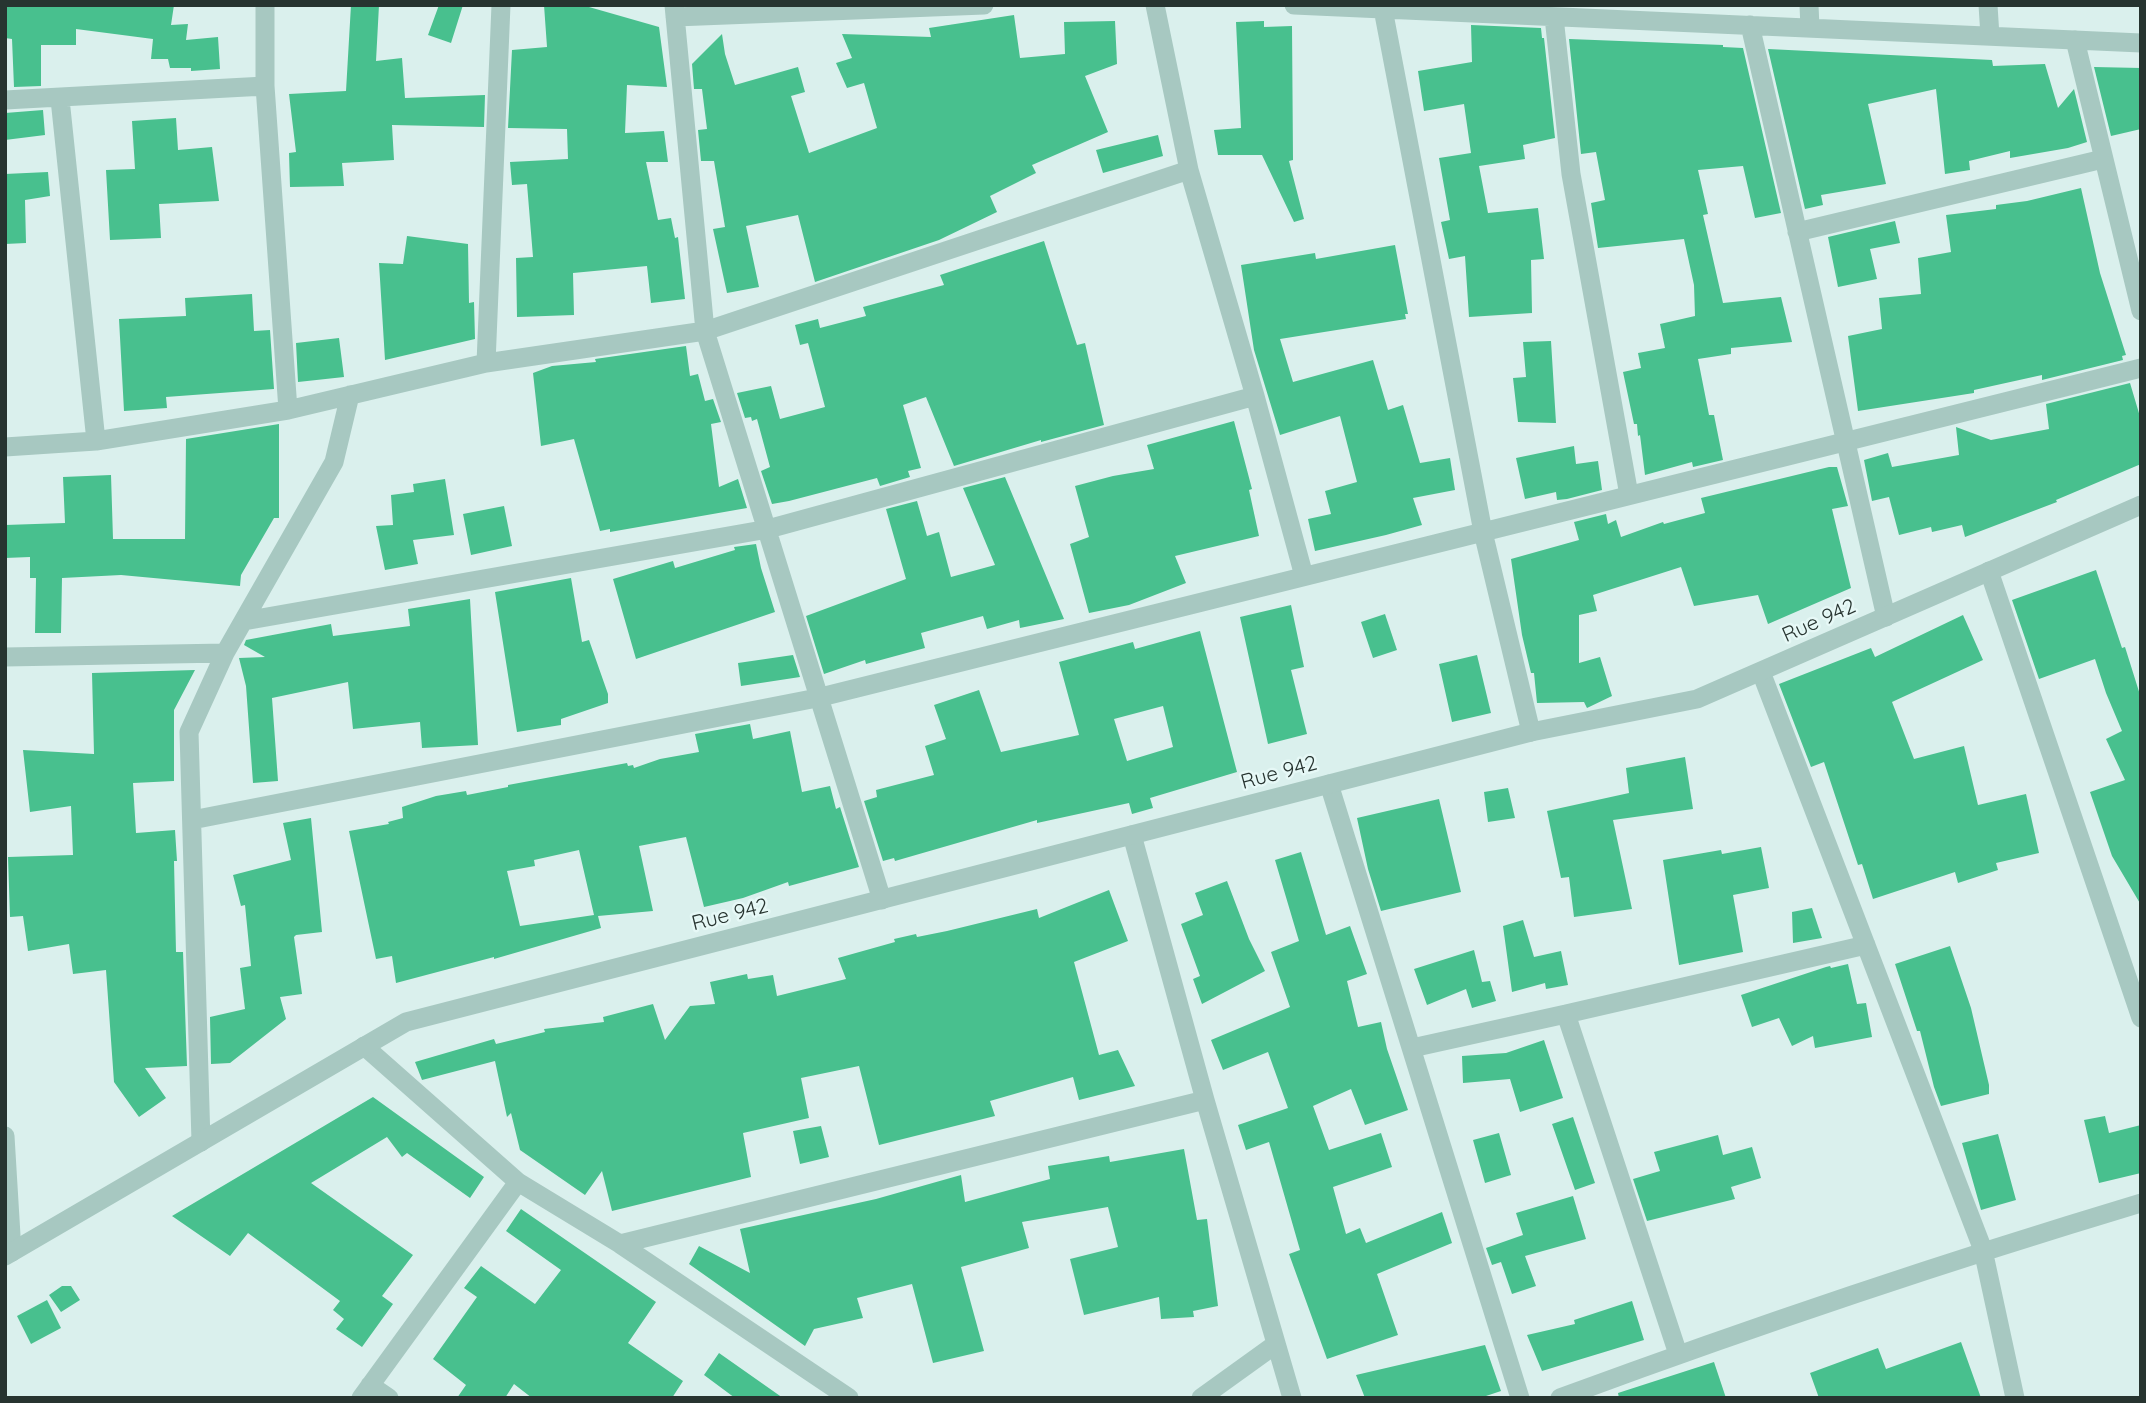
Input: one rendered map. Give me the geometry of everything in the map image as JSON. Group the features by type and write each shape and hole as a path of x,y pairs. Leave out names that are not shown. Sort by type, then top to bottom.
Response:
{"street":[{"path":"265,5 265,86 288,410"},
{"path":"486,363 501,5"},
{"path":"882,900 705,331 675,11 984,5"},
{"path":"1155,5 1189,170 1304,576"},
{"path":"1294,5 1409,8 1554,17 1615,12 1750,25 2141,43"},
{"path":"1809,5 1810,28"},
{"path":"1988,5 1990,36"},
{"path":"1383,9 1483,532 1531,732"},
{"path":"1554,17 1571,174 1629,495"},
{"path":"1750,25 1886,617"},
{"path":"2075,40 2141,311"},
{"path":"5,100 265,86"},
{"path":"60,99 96,441"},
{"path":"1797,232 2103,159"},
{"path":"5,447 96,441 288,410 486,363 705,331 1189,170"},
{"path":"192,820 817,698 2141,368"},
{"path":"201,1142 189,732 225,653 334,462 350,395"},
{"path":"244,621 768,529 1255,396"},
{"name":"Rue 942","path":"9,1254 405,1023 1531,732 1697,699 2141,505"},
{"path":"1989,571 2141,1018"},
{"path":"5,657 225,653"},
{"path":"1761,671 1983,1250 2015,1398"},
{"path":"1329,784 1520,1398"},
{"path":"1132,835 1205,1100 1292,1398"},
{"path":"1412,1048 1866,946"},
{"path":"1566,1014 1678,1354"},
{"path":"364,1046 518,1182 620,1244 849,1398"},
{"path":"620,1244 1205,1100"},
{"path":"5,1136 9,1254"},
{"path":"389,1398 365,1391 518,1182"},
{"path":"1560,1398 1678,1354 1983,1250 2141,1203"},
{"path":"1200,1398 1276,1345"}],"building":[{"path":"5,5 174,5 171,25 188,24 186,40 218,37 220,69 191,71 191,68 170,68 168,59 151,59 153,39 76,29 76,45 41,45 41,86 14,87 12,39 5,38"},
{"path":"351,5 379,5 376,61 402,58 405,98 485,95 484,127 392,125 394,160 342,163 344,186 290,187 289,153 296,152 289,94 346,91"},
{"path":"439,5 463,5 451,43 428,35"},
{"path":"544,5 582,5 659,27 667,87 627,85 625,133 664,131 668,162 646,162 658,220 671,218 675,238 678,237 685,299 651,303 647,266 573,273 574,315 517,317 516,258 533,257 527,184 512,185 510,162 568,159 567,129 508,128 512,50 547,47"},
{"path":"1014,15 1020,58 1065,54 1064,22 1115,21 1117,64 1085,76 1108,132 1032,165 1036,173 990,196 997,212 939,240 815,282 798,215 746,226 759,287 727,293 713,229 725,227 714,161 701,161 698,130 707,129 702,89 694,89 692,64 722,34 735,85 798,67 805,92 791,96 809,153 877,128 864,83 847,88 836,63 852,58 842,34 931,37 929,28"},
{"path":"1264,21 1264,27 1292,26 1293,160 1289,161 1304,219 1294,222 1262,155 1218,155 1214,130 1241,128 1236,22"},
{"path":"1471,25 1541,28 1544,38 1555,138 1523,145 1525,159 1479,166 1488,213 1538,208 1544,259 1531,260 1532,313 1469,317 1465,256 1449,259 1441,222 1450,220 1439,158 1471,153 1464,104 1424,111 1418,71 1472,62"},
{"path":"1569,39 1743,48 1781,213 1755,218 1743,166 1698,170 1708,214 1703,215 1723,303 1781,297 1792,342 1731,348 1731,354 1698,359 1709,415 1714,415 1723,460 1693,467 1692,462 1645,475 1640,435 1638,436 1637,424 1634,424 1623,372 1641,368 1638,353 1665,348 1660,324 1695,316 1694,285 1684,239 1598,248 1591,203 1605,200 1596,152 1581,154"},
{"path":"1768,49 1992,60 1993,66 2045,64 2058,108 2074,89 2087,142 2010,158 2010,151 1969,161 1970,170 1945,174 1936,89 1868,104 1886,184 1821,195 1823,205 1805,209"},
{"path":"2094,67 2141,68 2141,129 2111,136"},
{"path":"43,110 45,135 5,140 5,113"},
{"path":"176,118 178,150 212,147 219,201 159,204 161,238 110,240 106,170 135,169 132,121"},
{"path":"1158,135 1163,156 1103,173 1096,150"},
{"path":"48,172 50,196 25,200 26,243 5,244 5,174"},
{"path":"2081,188 2100,273 2126,355 2122,356 2123,360 2042,380 2042,375 1974,390 1974,393 1858,411 1848,336 1882,329 1879,298 1921,294 1918,258 1951,252 1946,215 1996,209 1996,205 2027,201"},
{"path":"1895,221 1900,243 1870,249 1877,279 1838,287 1828,237"},
{"path":"407,236 468,244 469,303 474,302 475,339 385,360 379,263 403,264"},
{"path":"1044,241 1077,345 1085,343 1104,425 1041,440 954,466 926,397 903,405 921,468 908,471 910,477 880,486 877,478 772,504 761,471 770,467 757,419 752,421 751,417 745,418 737,393 771,386 780,419 825,407 808,343 800,345 795,325 818,319 820,328 866,316 863,307 944,285 940,275"},
{"path":"1395,245 1408,314 1405,314 1406,319 1280,339 1293,382 1373,360 1388,410 1403,405 1420,463 1450,458 1455,490 1413,498 1422,525 1315,551 1308,519 1331,514 1325,491 1357,482 1340,416 1280,435 1254,350 1241,265 1315,253 1316,259"},
{"path":"252,294 254,331 270,330 274,389 166,397 167,408 124,411 119,319 186,316 185,298"},
{"path":"339,338 344,377 298,382 296,343"},
{"path":"1551,341 1556,423 1518,422 1513,378 1526,377 1523,342"},
{"path":"686,346 690,376 698,374 705,401 713,399 721,422 711,424 719,487 738,479 747,508 610,532 610,529 600,531 574,439 541,446 533,373 552,366 596,362 595,359"},
{"path":"2130,383 2141,420 2141,464 2056,500 2057,502 1965,537 1962,525 1932,532 1931,527 1899,535 1889,497 1872,501 1864,460 1888,453 1892,467 1959,455 1956,427 1991,440 2049,429 2046,404"},
{"path":"1234,421 1252,489 1249,490 1259,536 1175,556 1186,583 1129,605 1089,613 1070,544 1089,537 1075,486 1154,469 1147,445"},
{"path":"279,424 279,518 274,518 241,575 240,586 121,575 62,578 61,633 35,633 36,578 30,578 30,557 5,558 5,525 65,523 63,477 111,475 113,539 185,539 186,439"},
{"path":"1574,446 1576,464 1598,461 1602,490 1567,499 1557,500 1556,492 1525,499 1516,458"},
{"path":"1837,467 1848,506 1832,509 1851,588 1768,624 1758,595 1694,606 1681,567 1593,595 1597,611 1579,615 1579,663 1600,657 1612,696 1587,708 1584,702 1537,703 1534,673 1531,673 1522,635 1511,559 1579,540 1574,522 1606,514 1608,524 1616,520 1621,537 1663,522 1664,524 1705,513 1701,498"},
{"path":"1005,477 1064,619 1020,628 1019,620 987,629 983,616 921,633 925,648 866,664 865,660 824,674 806,616 906,579 886,509 917,501 927,536 939,532 951,577 995,565 963,488"},
{"path":"445,479 454,535 413,540 418,564 385,570 376,526 393,525 391,495 414,492 413,484"},
{"path":"504,506 512,546 471,555 463,514"},
{"path":"756,544 775,612 636,659 613,579 673,561 675,568 735,550 734,547"},
{"path":"2096,570 2141,698 2141,905 2112,856 2090,792 2125,780 2106,739 2122,731 2095,659 2039,679 2012,600"},
{"path":"571,578 582,642 589,640 608,694 608,703 561,719 561,725 517,732 495,592"},
{"path":"470,599 478,745 422,748 420,722 353,729 348,682 272,698 278,781 253,783 246,686 239,658 265,657 244,645 246,640 331,624 333,636 410,626 408,609"},
{"path":"1291,605 1304,667 1291,670 1307,734 1268,744 1240,617"},
{"path":"1385,614 1397,650 1373,658 1361,622"},
{"path":"1963,615 1983,660 1892,702 1914,759 1964,746 1978,805 2026,794 2039,853 1996,863 1998,870 1958,883 1955,872 1873,899 1862,864 1858,865 1824,762 1811,767 1779,684 1871,648 1875,657"},
{"path":"1200,631 1237,772 1150,798 1153,808 1132,814 1129,803 1037,823 1037,820 895,861 894,858 883,861 864,801 877,797 876,790 934,775 925,746 946,739 934,705 979,690 1001,752 1079,735 1059,662 1133,642 1135,649","holes":["1163,706 1173,747 1127,761 1114,719"]},
{"path":"793,655 800,677 741,686 738,663"},
{"path":"1477,655 1491,713 1452,722 1439,664"},
{"path":"195,670 174,710 174,781 133,783 136,833 175,830 176,952 183,952 187,1066 145,1068 166,1098 139,1117 114,1082 106,970 73,974 69,944 28,951 23,916 10,917 8,857 73,855 71,806 30,812 23,750 94,754 92,673"},
{"path":"750,724 753,739 790,731 802,792 830,786 836,809 840,807 859,867 789,886 788,882 743,898 704,907 686,837 639,846 653,911 598,916 601,928 494,959 396,983 392,956 376,959 349,831 389,824 388,822 403,818 402,807 436,796 466,791 467,795 627,763 634,768 660,759 699,752 695,734","holes":["579,850 594,915 520,926 507,871 535,866 534,860"]},
{"path":"1685,757 1693,809 1613,820 1632,909 1574,917 1569,877 1561,878 1547,811 1629,793 1626,768"},
{"path":"1508,788 1515,818 1488,822 1484,792"},
{"path":"1439,799 1461,892 1381,911 1357,818"},
{"path":"311,818 322,932 294,937 302,994 280,997 286,1019 230,1063 211,1064 210,1017 245,1009 240,968 251,966 245,905 241,906 233,875 291,860 283,823"},
{"path":"1761,847 1769,888 1733,895 1743,952 1679,965 1663,860 1721,850 1722,854"},
{"path":"1301,852 1326,935 1350,926 1367,974 1347,981 1358,1027 1381,1022 1387,1049 1408,1110 1365,1125 1351,1089 1313,1106 1329,1150 1381,1133 1392,1167 1333,1187 1346,1234 1360,1228 1366,1243 1442,1212 1452,1243 1377,1274 1398,1335 1327,1359 1289,1254 1300,1250 1269,1142 1246,1150 1238,1125 1288,1108 1268,1052 1223,1070 1211,1040 1290,1007 1271,952 1299,941 1275,860"},
{"path":"1227,881 1249,939 1265,971 1202,1004 1193,979 1200,976 1181,924 1203,915 1195,893"},
{"path":"1109,890 1128,941 1074,962 1099,1055 1118,1050 1135,1086 1079,1100 1073,1077 990,1101 995,1116 879,1145 859,1066 801,1078 809,1118 743,1133 751,1177 612,1211 602,1171 585,1195 520,1150 511,1113 507,1117 495,1061 422,1080 415,1062 494,1039 496,1044 545,1032 544,1029 604,1022 603,1017 653,1004 665,1040 690,1006 715,1004 710,982 747,974 748,979 773,975 777,996 846,979 838,958 895,942 894,939 947,931 1037,909 1039,918"},
{"path":"1812,908 1822,938 1793,943 1792,912"},
{"path":"1523,920 1534,957 1561,951 1568,985 1546,989 1545,983 1512,992 1503,926"},
{"path":"1950,946 1971,1008 1989,1094 1941,1106 1920,1031 1917,1031 1895,964"},
{"path":"1474,950 1482,982 1490,981 1496,1001 1472,1008 1466,989 1427,1005 1414,969"},
{"path":"1848,964 1857,1004 1866,1003 1872,1037 1815,1048 1813,1036 1792,1046 1779,1018 1752,1027 1741,995 1826,967"},
{"path":"1544,1040 1563,1098 1520,1112 1510,1079 1463,1083 1462,1056 1506,1053"},
{"path":"373,1097 484,1177 470,1198 407,1153 402,1157 387,1137 311,1183 413,1255 382,1296 393,1304 362,1347 336,1329 344,1319 333,1310 340,1301 248,1233 230,1256 172,1216"},
{"path":"2105,1116 2109,1133 2141,1125 2141,1173 2099,1183 2084,1120"},
{"path":"1573,1117 1595,1183 1575,1190 1552,1124"},
{"path":"821,1126 829,1157 800,1164 793,1131"},
{"path":"1499,1133 1511,1175 1485,1183 1473,1140"},
{"path":"1998,1134 2016,1200 1981,1210 1962,1143"},
{"path":"1718,1135 1723,1155 1752,1147 1761,1178 1731,1187 1735,1199 1647,1221 1633,1179 1660,1171 1654,1152"},
{"path":"1184,1149 1197,1220 1207,1219 1218,1306 1193,1311 1194,1317 1161,1319 1159,1297 1084,1315 1070,1259 1118,1247 1108,1207 1022,1222 1029,1248 961,1267 984,1351 933,1363 912,1284 857,1298 863,1318 814,1329 805,1346 689,1264 699,1246 750,1273 740,1229 876,1199 961,1175 965,1202 1050,1179 1048,1166 1109,1156 1110,1162"},
{"path":"1573,1196 1586,1239 1525,1256 1536,1286 1512,1294 1501,1262 1492,1265 1486,1248 1523,1235 1516,1213"},
{"path":"521,1209 656,1302 628,1343 683,1381 672,1398 532,1398 514,1384 505,1398 457,1398 466,1385 433,1359 477,1297 464,1288 481,1266 535,1304 561,1270 506,1231"},
{"path":"62,1286 71,1286 80,1300 61,1312 49,1295"},
{"path":"47,1300 61,1328 31,1344 17,1316"},
{"path":"1632,1301 1644,1340 1542,1371 1527,1335 1575,1324 1574,1320"},
{"path":"1961,1342 1981,1398 1819,1398 1810,1373 1878,1348 1886,1369"},
{"path":"1485,1345 1501,1391 1480,1398 1365,1398 1356,1375"},
{"path":"719,1353 783,1398 735,1398 704,1375"},
{"path":"1714,1362 1726,1398 1619,1398 1618,1393"}]}
